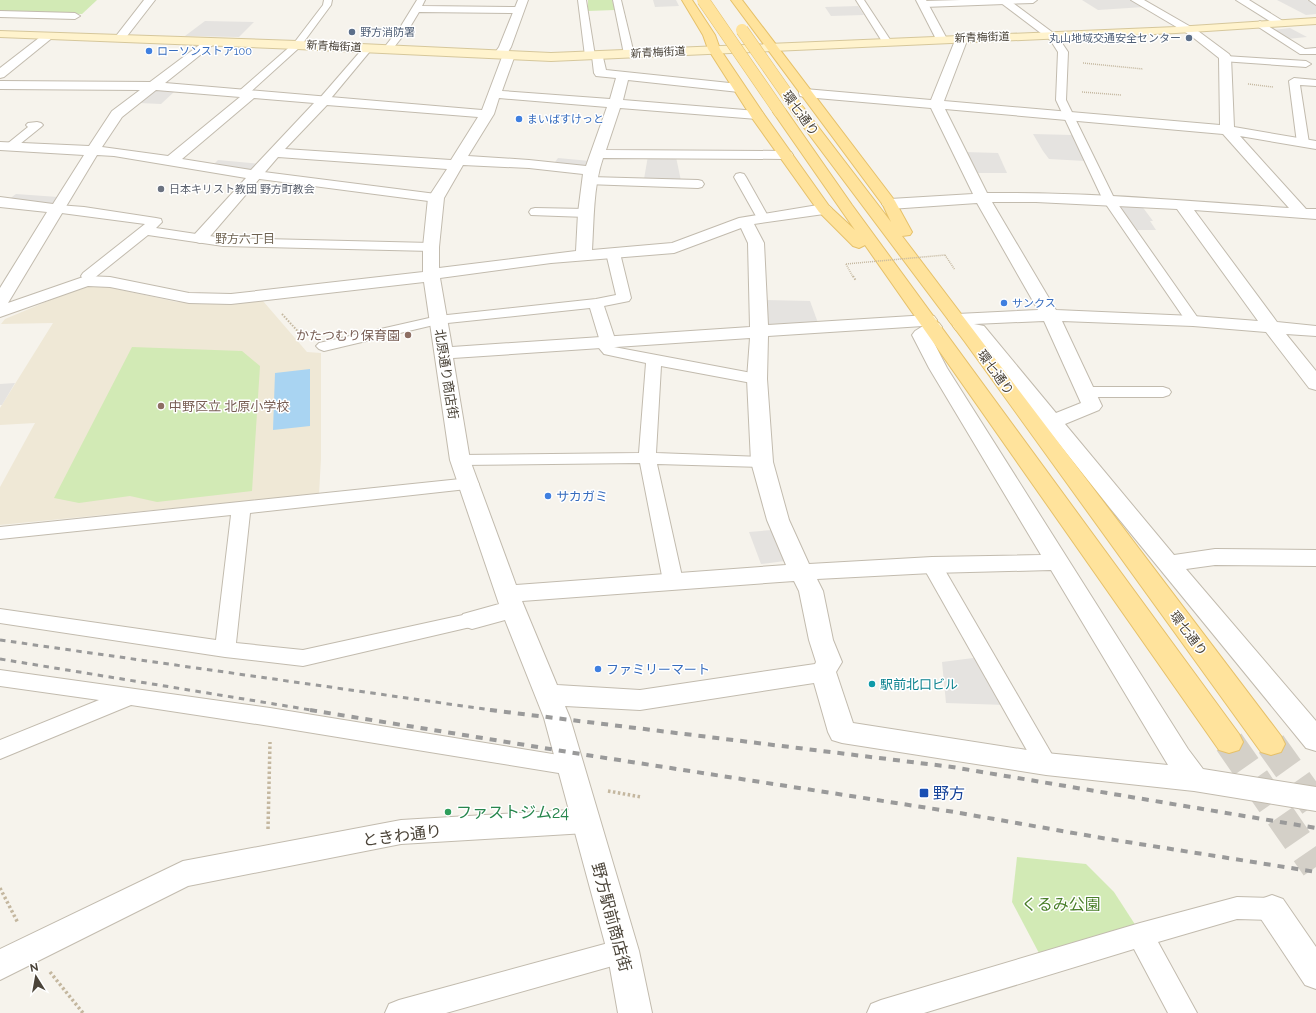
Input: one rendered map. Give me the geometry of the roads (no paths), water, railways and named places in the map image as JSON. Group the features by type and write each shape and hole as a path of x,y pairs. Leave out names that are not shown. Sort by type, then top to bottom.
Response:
{"main road":[{"path":"687,0 709,35 714,49 739,88 824,209 902,285"},
{"name":"環七通り","path":"703,0 902,285 1229,742"},
{"path":"736,0 890,204 929,282"},
{"name":"環七通り","path":"734,19 798,110 959,322 1271,744"},
{"name":"新青梅街道","path":"0,34 297,44 504,55 594,56 886,41 1187,29 1316,20"}],"street":[{"path":"120,38 150,0"},
{"path":"1136,0 1187,29 1213,47 1225,59 1227,130 1312,214"},
{"path":"1241,0 1280,23"},
{"path":"1003,1 1050,35"},
{"path":"922,2 941,39"},
{"name":"北原通り商店街","path":"521,5 505,47 495,94 487,114 436,198 431,247 431,274 460,460 470,484 511,602 557,718 571,766"},
{"path":"0,74 48,36"},
{"path":"962,38 936,104 982,198 1050,315 1092,406 1052,422"},
{"path":"2,294 58,209 117,114 210,42"},
{"path":"594,56 600,73 739,88"},
{"path":"584,256 586,213 590,176 623,76"},
{"path":"0,85 152,86 487,114"},
{"path":"805,93 1227,130 1309,144"},
{"path":"495,94 757,115"},
{"path":"171,161 246,95"},
{"path":"200,238 256,175 258,170 323,101"},
{"path":"5,146 114,152 256,175"},
{"path":"274,153 456,163 529,164 590,176"},
{"path":"597,154 786,154"},
{"path":"890,204 982,198 1036,197 1181,204 1312,214"},
{"path":"0,202 58,209"},
{"path":"1181,204 1272,328 1310,368 1316,384"},
{"path":"0,312 87,279 110,282 189,298 230,300 417,278 431,274 551,258 674,248 754,220 824,209"},
{"path":"754,220 759,332 757,378 762,462 778,520 811,591 821,640 829,662 823,672 842,732 1046,764 1194,778 1316,800"},
{"path":"959,322 1050,315 1193,322 1316,331"},
{"path":"959,322 978,330 1118,503 1170,563 1316,740"},
{"path":"444,354 759,332 931,324"},
{"path":"931,324 922,335 938,368 1178,756 1194,778"},
{"path":"1170,563 1215,557 1316,558"},
{"path":"472,620 511,602 673,581 932,565 1058,562"},
{"path":"548,695 640,700 823,672"},
{"name":"野方駅前商店街","path":"571,766 623,951 635,1013"},
{"name":"ときわ通り","path":"0,965 183,874 401,832 586,821"},
{"path":"1272,909 1316,974"}],"lane":[{"path":"246,95 297,44 328,5 328,0"},
{"path":"388,49 405,27 421,0"},
{"path":"582,0 594,56"},
{"path":"618,0 629,54"},
{"path":"860,0 886,41"},
{"path":"922,2 1033,0"},
{"path":"416,9 521,5"},
{"path":"0,14 75,16"},
{"path":"1260,24 1303,52 1316,51"},
{"path":"1050,35 1055,39 1063,52 1061,100 1109,200 1193,322"},
{"path":"323,101 368,48"},
{"path":"1225,59 1306,64"},
{"path":"1309,144 1294,81 1316,83"},
{"path":"5,146 37,125 32,125"},
{"path":"256,175 436,198"},
{"path":"590,176 698,184"},
{"path":"740,177 754,220"},
{"path":"58,209 84,211 156,222 146,232 87,279"},
{"path":"535,212 586,213"},
{"path":"146,232 223,242 431,247"},
{"path":"324,346 438,320 596,303 624,298 613,253"},
{"path":"596,303 605,342 610,351 757,378"},
{"path":"654,360 647,458 673,581"},
{"path":"1086,392 1163,392"},
{"path":"460,460 647,458 762,462"},
{"path":"0,533 470,484"},
{"path":"225,649 241,508"},
{"path":"932,565 1046,764"},
{"path":"0,616 225,649 304,658 472,620"},
{"path":"0,678 270,717 571,766"},
{"path":"0,750 129,696"},
{"path":"881,1013 1140,935 1237,908 1272,909"},
{"path":"1140,935 1183,1013"},
{"path":"399,1013 623,951"}],"water":[{"path":"310,369 310,426 273,430 275,373"}],"tunnel":[{"path":"1229,742 1316,867"},
{"path":"1271,744 1316,807"}],"railway":[{"path":"0,640 497,711"},
{"path":"0,659 317,711"},
{"path":"310,710 954,812 1102,838 1316,872"},
{"path":"490,710 497,711"},
{"path":"497,711 952,767 1316,828"}],"place":[{"name":"野方消防署","path":"352,32"},
{"name":"丸山地域交通安全センター","path":"1189,38"},
{"name":"ローソンストア100","path":"149,51"},
{"name":"まいばすけっと","path":"519,119"},
{"name":"日本キリスト教団 野方町教会","path":"161,189"},
{"name":"サンクス","path":"1004,303"},
{"name":"かたつむり保育園","path":"408,335"},
{"name":"中野区立 北原小学校","path":"161,406"},
{"name":"サカガミ","path":"548,496"},
{"name":"ファミリーマート","path":"598,669"},
{"name":"駅前北口ビル","path":"872,684"},
{"name":"野方","path":"924,793"},
{"name":"ファストジム24","path":"448,812"}],"district":[{"name":"野方六丁目","path":"245,239"}],"park label":[{"name":"くるみ公園","path":"1061,904"}]}
